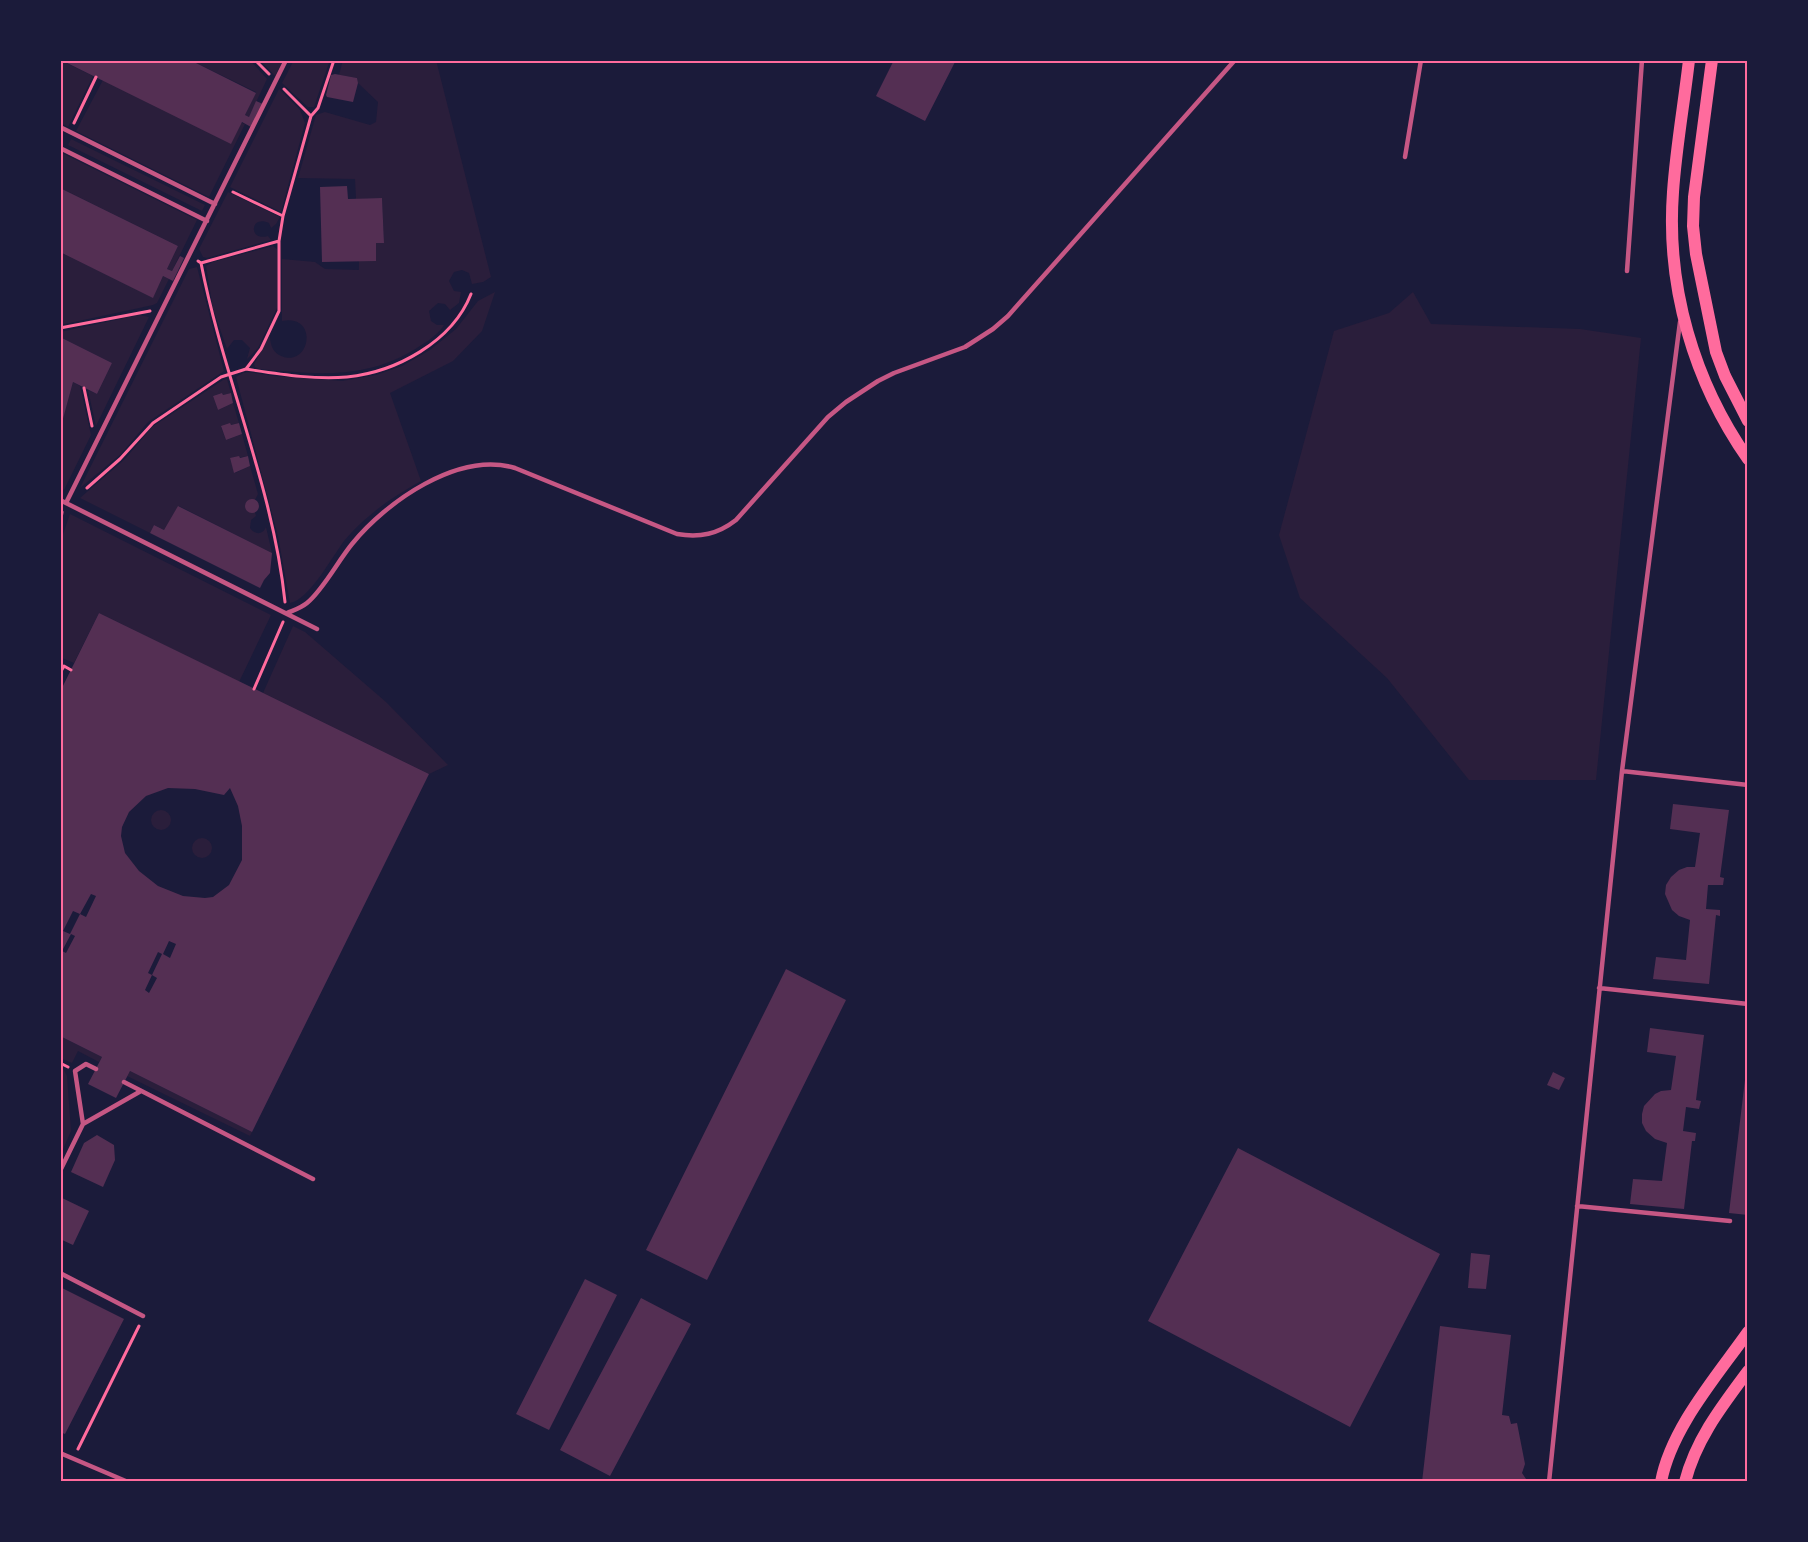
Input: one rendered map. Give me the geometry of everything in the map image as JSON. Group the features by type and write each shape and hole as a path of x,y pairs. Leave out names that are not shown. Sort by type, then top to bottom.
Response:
{"main road":[{"path":"1689,60 1673,193 1673,251 1682,310 1694,359 1717,410 1748,459"},
{"path":"1712,60 1694,196 1693,226 1696,254 1716,352 1729,386 1748,421"},
{"path":"1661,1482 1682,1429 1748,1332"},
{"path":"1684,1482 1700,1441 1748,1371"}],"lane":[{"path":"66,503 286,60"},
{"path":"287,613 309,601 352,544 392,506 423,485 476,466 494,464 514,468 677,534 708,535 728,526 736,520 828,417 846,402 869,386 894,373 965,347 1008,316 1235,60"},
{"path":"1405,157 1421,60"},
{"path":"1627,271 1642,60"},
{"path":"60,128 215,204"},
{"path":"60,148 207,221"},
{"path":"1549,1482 1622,771 1682,310"},
{"path":"60,500 317,628"},
{"path":"1622,771 1748,784"},
{"path":"1599,988 1748,1004"},
{"path":"83,1124 75,1071 86,1064 96,1069"},
{"path":"124,1083 313,1179"},
{"path":"60,1171 83,1124 141,1091"},
{"path":"1577,1206 1730,1221"},
{"path":"60,1273 143,1316"},
{"path":"60,1453 128,1482"}],"path":[{"path":"255,60 311,116"},
{"path":"246,369 261,349 279,312 279,241 283,216 311,116 318,108 334,60"},
{"path":"70,132 96,77"},
{"path":"224,187 283,216"},
{"path":"189,256 201,263 279,241"},
{"path":"201,263 209,305 278,551 287,613 254,689"},
{"path":"66,503 120,459 147,427 229,373 246,369 318,377 346,377 370,373 407,358 436,340 451,327 465,309 471,294"},
{"path":"60,328 150,310 160,315"},
{"path":"84,388 96,445"},
{"path":"60,526 62,510"},
{"path":"60,673 64,666 71,670"},
{"path":"73,1459 143,1316"}],"shaded area":[{"path":"60,60 93,76 68,127 60,123"},
{"path":"190,60 250,60 267,79 249,117 245,115 256,92"},
{"path":"260,60 283,60 275,76"},
{"path":"294,60 330,60 314,107 308,107 282,83"},
{"path":"343,60 436,60 491,277 483,282 472,284 469,273 462,270 454,272 449,281 454,291 461,292 459,303 450,310 445,304 438,303 429,311 431,321 437,325 444,325 442,328 412,351 393,360 375,367 337,373 259,369 254,364 270,335 275,351 279,355 290,358 298,355 304,349 306,341 306,332 302,325 294,321 282,321 282,259 315,262 325,269 359,270 359,261 376,261 376,243 384,242 382,198 356,199 355,179 298,178 316,115 325,112 370,125 376,122 378,102 358,83 357,78 339,75"},
{"path":"103,80 245,124 209,197 76,131"},
{"path":"279,89 300,110 305,123 281,212 230,187"},
{"path":"71,139 205,205 202,211 68,145"},
{"path":"60,152 197,220 172,271 167,269 178,246 60,188"},
{"path":"228,192 280,217 271,228 269,223 263,221 255,225 257,235 268,236 271,240 207,258 203,257 199,249"},
{"path":"273,246 277,249 277,308 258,348 247,359 250,348 242,340 234,340 227,349 213,309 206,266 213,262"},
{"path":"60,252 153,297 163,276 169,279 157,303 153,305 60,325 60,282 63,278 60,276"},
{"path":"197,267 224,371 148,422 121,454 80,488 189,269"},
{"path":"495,292 482,331 453,361 390,393 421,481 390,500 361,523 344,541 305,594 290,603 278,536 236,377 248,372 342,381 376,375 402,366 430,350 456,329 478,301"},
{"path":"1413,292 1431,324 1580,329 1641,338 1596,780 1469,780 1387,678 1300,598 1279,535 1334,331 1389,313"},
{"path":"139,315 149,317 96,426 88,390 97,394 112,363 60,337 60,332"},
{"path":"227,379 231,393 213,396 218,410 233,403 239,423 221,427 226,440 242,434 248,456 230,459 235,473 250,466 258,494 255,500 246,504 247,510 255,512 256,516 251,520 250,528 259,533 263,532 266,527 272,553 179,506 164,530 154,525 150,533 80,498 125,459 152,427"},
{"path":"73,382 80,386 91,435 64,490 60,488 60,428"},
{"path":"70,514 271,615 239,682 99,613 74,663 62,658 60,661 60,543"},
{"path":"293,626 305,632 386,702 448,765 429,774 263,693"},
{"path":"161,810 168,813 171,820 168,827 161,830 154,827 151,820 154,813"},
{"path":"202,838 209,841 212,848 209,855 202,858 195,855 192,848 195,841"},
{"path":"60,1036 102,1057 99,1062 78,1051 72,1063 60,1058"},
{"path":"60,1068 67,1076 71,1131 60,1156"},
{"path":"130,1071 252,1132 250,1136 127,1076"}],"building":[{"path":"61,60 190,60 256,93 245,115 249,117 256,101 263,104 251,127 242,122 231,144"},
{"path":"894,60 956,60 925,121 876,96"},
{"path":"331,75 357,78 358,83 353,102 327,97"},
{"path":"347,186 348,199 382,198 384,243 376,243 376,261 322,262 320,187"},
{"path":"60,188 178,246 167,269 172,271 180,256 184,258 173,281 163,276 153,298 60,252"},
{"path":"60,337 112,363 97,394 73,382 61,426"},
{"path":"222,393 223,395 231,393 233,403 218,410 213,396"},
{"path":"230,423 231,425 239,423 242,434 226,440 221,426"},
{"path":"239,456 240,458 248,456 250,466 234,473 230,458"},
{"path":"252,499 257,501 259,506 257,511 252,513 247,511 245,506 247,501"},
{"path":"178,506 272,553 270,573 260,588 150,533 154,525 164,530"},
{"path":"99,613 429,774 252,1132 130,1071 116,1098 88,1084 102,1057 60,1036 60,692","holes":["168,788 195,789 224,795 230,788 238,806 242,826 242,860 229,885 213,897 183,896 158,886 139,871 125,853 121,836 122,827 129,812 146,796","91,894 96,896 86,917 80,914","73,911 80,914 70,934 63,931","71,934 75,936 66,953 62,951","169,941 176,944 170,958 163,954","158,952 162,954 152,975 148,973","152,975 157,978 149,993 145,990"]},
{"path":"1673,804 1729,810 1720,877 1724,878 1723,885 1708,885 1706,909 1720,910 1720,916 1716,915 1709,984 1653,979 1656,957 1686,960 1690,920 1679,916 1672,910 1665,894 1666,885 1671,877 1679,870 1695,867 1700,833 1670,829"},
{"path":"786,969 846,1000 707,1280 646,1250"},
{"path":"1650,1028 1704,1035 1696,1100 1701,1101 1699,1109 1686,1107 1683,1131 1696,1133 1695,1141 1692,1141 1684,1209 1630,1204 1633,1179 1662,1181 1667,1143 1655,1139 1646,1131 1642,1123 1644,1106 1655,1094 1671,1090 1676,1056 1647,1052"},
{"path":"1748,1063 1748,1215 1729,1213"},
{"path":"1553,1072 1565,1078 1559,1090 1547,1085"},
{"path":"97,1135 114,1145 115,1160 103,1187 71,1172 84,1143"},
{"path":"1238,1148 1440,1254 1350,1427 1148,1321"},
{"path":"60,1197 89,1211 73,1245 60,1239"},
{"path":"1471,1253 1490,1255 1486,1289 1468,1288"},
{"path":"585,1279 617,1295 549,1430 516,1414"},
{"path":"60,1287 124,1319 65,1434 60,1432"},
{"path":"641,1298 691,1324 610,1476 560,1450"},
{"path":"1440,1326 1511,1335 1502,1415 1509,1416 1511,1424 1517,1423 1525,1464 1522,1473 1528,1482 1422,1482"}]}
